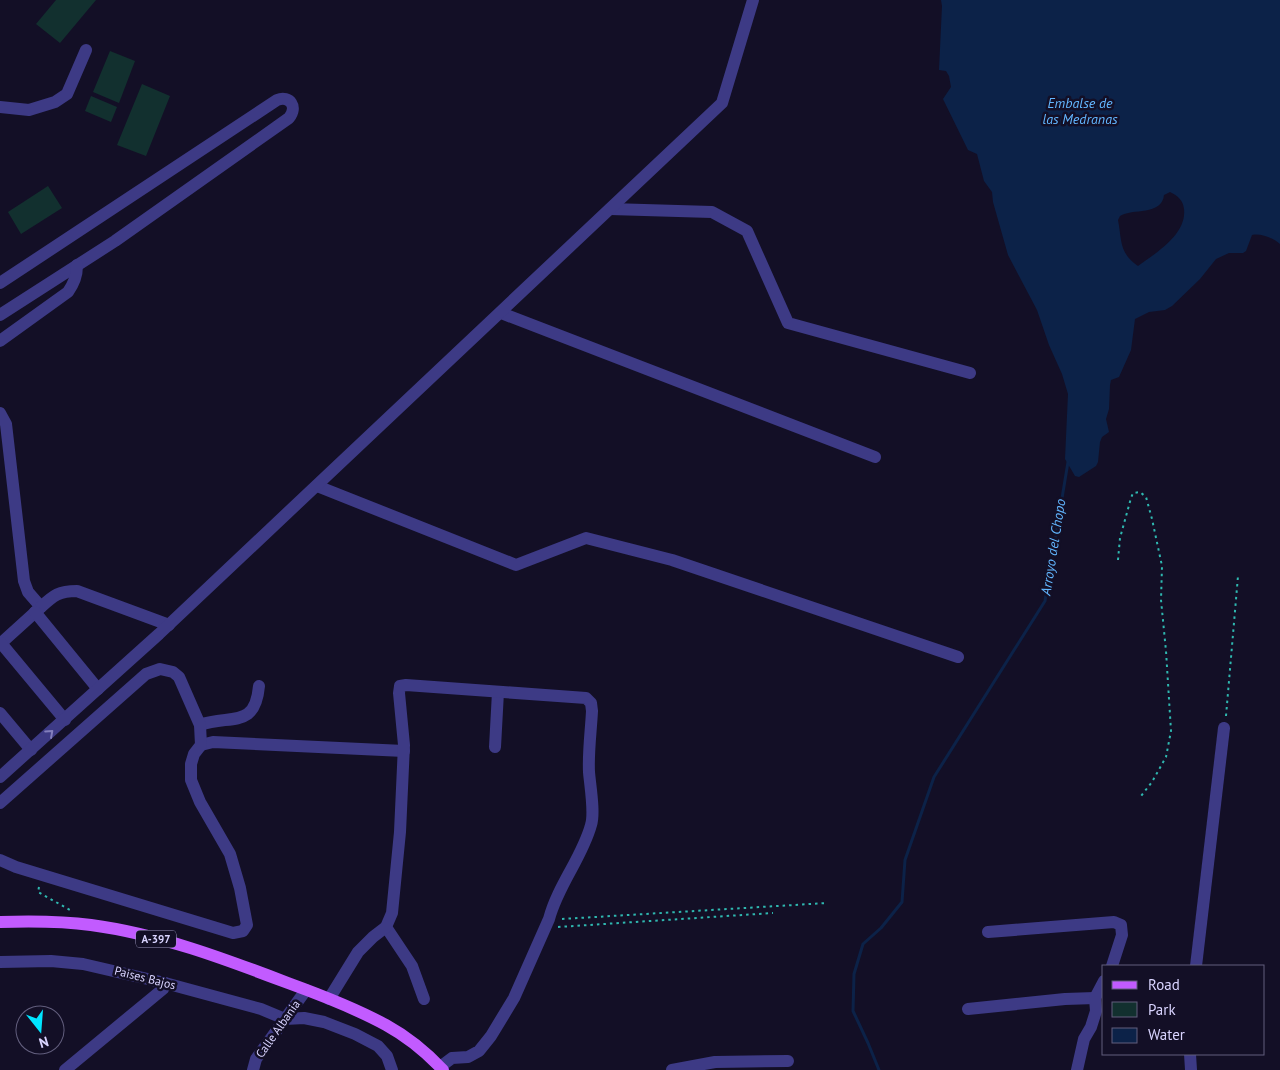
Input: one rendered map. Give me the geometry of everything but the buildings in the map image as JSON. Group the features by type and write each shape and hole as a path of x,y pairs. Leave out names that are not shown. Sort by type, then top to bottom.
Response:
{"main road":[{"name":"A-397","path":"0,922 50,921 93,925 128,932 221,959 329,999 388,1026 405,1037 441,1069"}],"street":[{"path":"0,777 169,625 722,103 752,0"},
{"path":"0,108 29,110 55,102 66,94 86,50"},
{"path":"0,283 277,100 284,98 294,108 292,116 115,241 0,315"},
{"path":"610,209 712,212 747,231 788,324 970,374"},
{"path":"0,341 68,292 74,284 78,265"},
{"path":"501,313 875,457"},
{"path":"0,413 6,424 24,581 38,610 98,689"},
{"path":"317,486 516,565 586,538 672,560 958,657"},
{"path":"65,720 0,644 53,596 63,591 77,591 169,625"},
{"path":"0,803 146,674 152,670 167,669 179,677 200,725 200,745 194,754 191,764 191,780 200,802 230,854 240,888 247,925 243,931 233,933 16,867 0,860"},
{"path":"200,725 218,720 233,720 247,715 258,698 259,686"},
{"path":"329,999 358,952 386,927 392,913 404,750 400,686 586,698 591,703 589,770 592,822 585,844 569,872 514,998 491,1036 479,1051 468,1057 452,1058 441,1069"},
{"path":"495,747 498,692"},
{"path":"0,713 31,750"},
{"path":"1196,965 1224,728"},
{"path":"200,745 213,742 404,750"},
{"path":"988,932 1114,922 1121,925 1122,935 1112,965"},
{"path":"386,927 412,966 424,999"},
{"name":"Paises Bajos","path":"0,962 51,961 83,964 165,983 261,1009 285,1019"},
{"path":"65,1070 163,989 165,983"},
{"path":"1077,1070 1084,1039 1091,1027 1096,1011 1095,998 1102,985"},
{"name":"Calle Albania","path":"253,1070 256,1059 306,990"},
{"path":"968,1009 1065,999 1095,998"},
{"path":"285,1019 311,1019 355,1034 378,1046 387,1056 392,1070"},
{"path":"1190,1055 1191,1070"},
{"path":"672,1070 715,1062 755,1066 788,1061"}],"path":[{"path":"1118,560 1120,538 1131,498 1133,493 1140,492 1146,497 1162,566 1160,600 1166,652 1171,731 1166,757 1152,782 1141,796"},
{"path":"1224,728 1238,576"},
{"path":"547,923 827,903"},
{"path":"547,923 773,913"}],"green space":[{"path":"56,0 96,0 60,43 36,24"},
{"path":"110,51 135,61 119,103 93,92"},
{"path":"142,84 170,96 146,156 117,145"},
{"path":"91,96 117,107 111,122 85,111"},
{"path":"48,186 62,208 21,234 8,212"}],"water":[{"name":"Embalse de las Medranas","path":"941,0 1280,0 1280,244 1267,237 1252,235 1246,251 1243,253 1229,253 1216,259 1200,279 1172,306 1165,310 1149,312 1135,319 1131,350 1119,377 1111,380 1109,409 1106,419 1109,432 1102,437 1100,442 1096,466 1079,477 1075,476 1065,459 1068,394 1062,374 1049,345 1037,310 1008,255 992,192 984,181 977,154 968,150 943,99 951,87 946,71 939,70","holes":["1170,192 1183,203 1184,218 1181,227 1169,242 1138,266 1124,251 1118,220 1120,216 1125,214 1152,209 1162,202 1164,195"]}],"waterway":[{"name":"Arroyo del Chopo","path":"879,1070 853,1011 854,974 863,944 881,928 902,902 905,860 934,777 1045,601 1068,462"}]}
